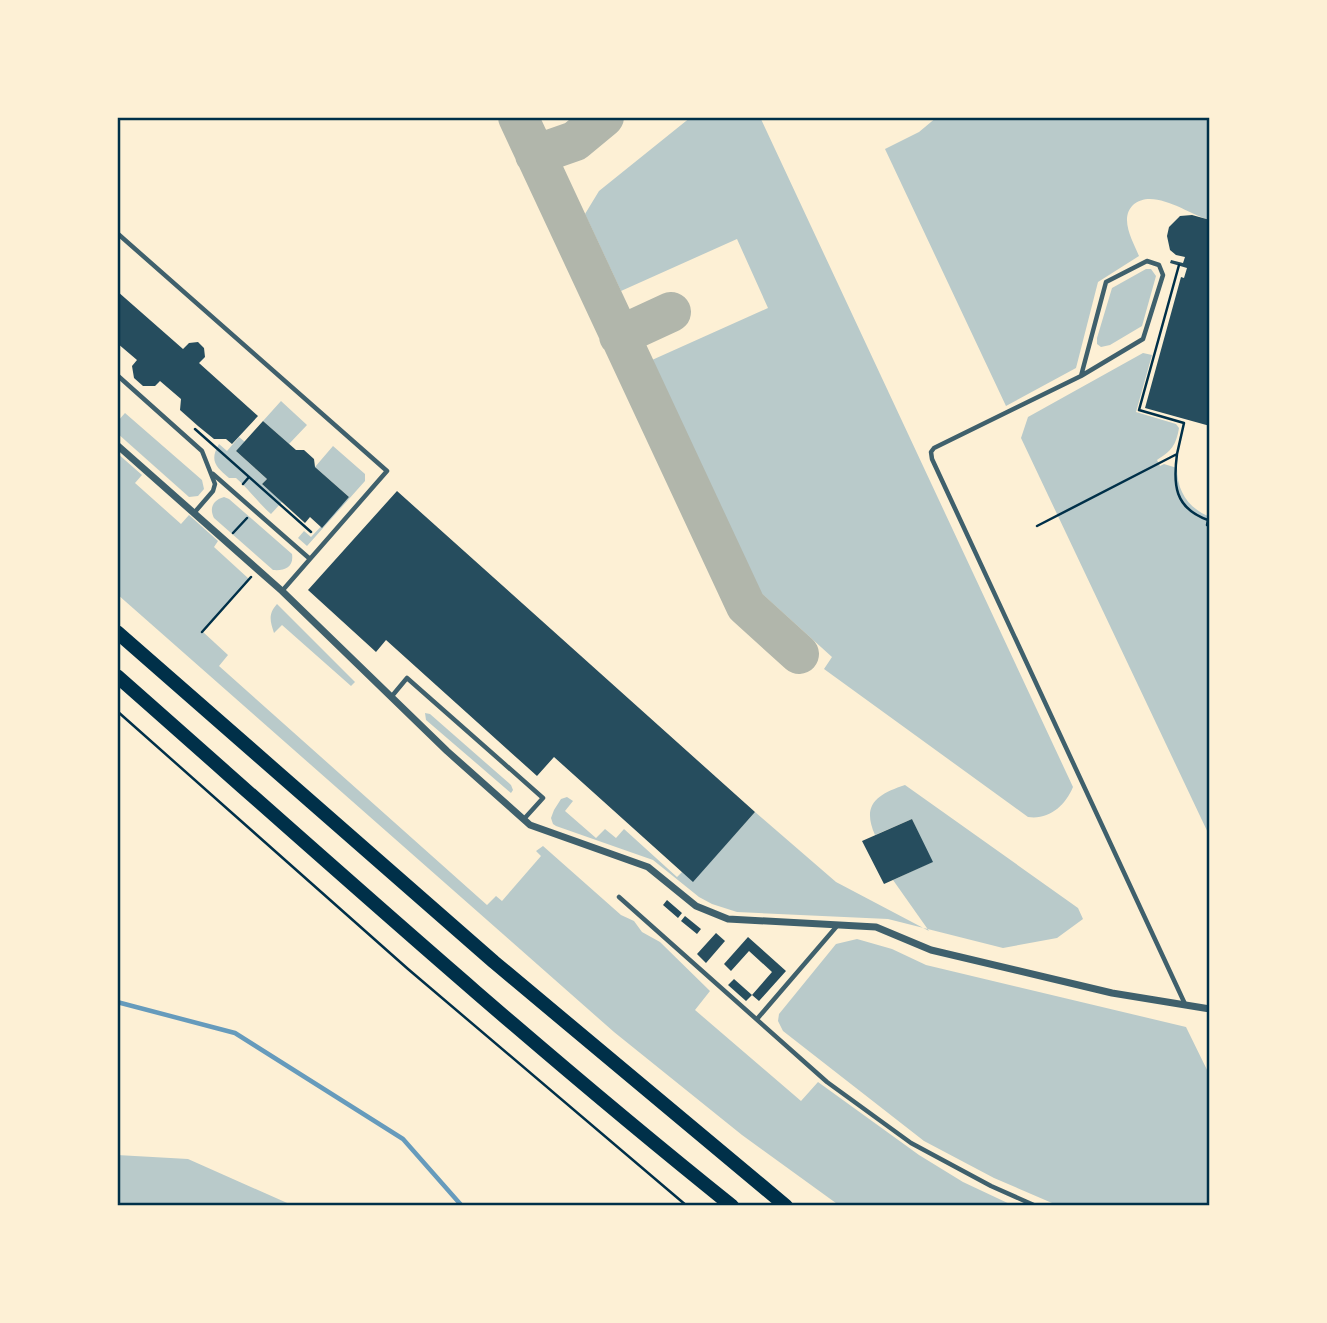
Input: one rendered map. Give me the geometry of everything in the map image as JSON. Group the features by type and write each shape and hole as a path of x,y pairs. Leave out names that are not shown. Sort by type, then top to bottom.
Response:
{"highway":[{"path":"117,632 494,962 786,1206"},
{"path":"117,676 467,985 627,1121 733,1206"}],"street":[{"path":"117,445 282,591 447,751 530,825 648,867 696,906 711,914 745,921 876,927 931,950 1112,993 1210,1009"}],"lane":[{"path":"117,233 387,471 282,591"},
{"path":"1081,376 1106,282 1147,261 1159,265 1163,270 1161,283 1143,339 1081,376 934,447 931,452 932,459 1186,1005"},
{"path":"117,375 202,451 215,484 213,491 194,513"},
{"path":"211,472 310,559"},
{"path":"391,697 407,678 543,798 524,819"},
{"path":"619,897 827,1082 911,1143 991,1186 1036,1206"},
{"path":"757,1019 838,925"}],"path":[{"path":"1179,265 1139,410 1184,424 1174,478 1176,491 1191,511 1208,520 1207,526 1210,526"},
{"path":"195,429 311,532"},
{"path":"1037,526 1177,454"},
{"path":"243,484 249,477"},
{"path":"226,541 254,510"},
{"path":"202,632 251,577 243,569"},
{"path":"117,711 408,970 687,1206"}],"shaded area":[{"path":"691,117 760,117 1073,787 1061,806 1049,814 1028,817 824,669 832,657 760,592 652,360 768,308 737,239 621,291 585,214 599,191"},
{"path":"937,117 1210,117 1210,220 1160,200 1141,200 1133,205 1127,223 1139,256 1098,282 1076,368 1006,406 885,149 919,132"},
{"path":"1146,269 1151,269 1156,276 1142,326 1110,345 1101,347 1097,344 1097,338 1112,288"},
{"path":"1143,353 1152,355 1136,412 1176,424 1179,428 1172,447 1157,460 1160,466 1164,464 1177,468 1179,484 1185,498 1196,509 1210,517 1210,837 1021,438 1028,417"},
{"path":"281,401 307,425 289,444 263,421"},
{"path":"125,413 202,480 204,489 198,496 189,497 117,433 117,422"},
{"path":"239,437 245,442 236,451 267,479 262,484 282,502 271,514 241,482 236,478 229,478 215,463 219,444 227,451"},
{"path":"333,446 365,474 365,481 307,546 298,538 304,531 311,537 349,497 315,467"},
{"path":"117,453 142,475 135,483 181,524 189,515 218,541 214,547 249,579 202,631 228,655 219,666 487,905 496,896 502,901 541,856 536,851 543,846 621,915 634,921 642,932 660,942 710,991 695,1010 801,1101 818,1082 919,1155 963,1182 1014,1206 840,1206 742,1135 614,1032 117,594"},
{"path":"224,497 292,554 292,562 288,567 273,570 214,518 213,505"},
{"path":"277,604 355,682 351,686 282,625 274,633 271,618"},
{"path":"425,713 430,714 511,785 511,793 426,720"},
{"path":"905,785 1078,908 1083,919 1057,938 1003,948 928,929 893,880 932,862 912,819 875,835 871,824 871,808 875,802 887,792"},
{"path":"567,797 573,801 565,811 596,838 605,829 616,838 624,829 677,877 682,872 693,881 755,812 836,882 923,928 888,919 737,912 699,897 653,860 556,826 551,818 561,799"},
{"path":"857,939 892,949 926,965 1186,1027 1210,1076 1210,1206 1059,1206 994,1178 924,1141 783,1031 778,1021 779,1014 836,944"},
{"path":"117,1155 188,1159 294,1206 117,1206"}],"building":[{"path":"1192,215 1210,220 1210,426 1145,408 1181,277 1184,278 1187,268 1170,263 1171,260 1183,263 1185,257 1170,250 1167,236 1169,227 1180,216"},
{"path":"117,291 183,349 189,343 198,342 204,348 205,357 199,363 258,416 232,444 226,439 214,439 198,426 180,410 181,399 160,381 155,386 143,386 134,378 132,366 137,360 117,343"},
{"path":"263,421 296,450 304,450 314,459 315,467 349,497 322,528 310,517 305,523 262,484 267,479 236,451"},
{"path":"397,491 755,812 693,882 554,757 537,776 386,640 376,652 308,590"},
{"path":"912,819 933,862 884,884 862,841"},
{"path":"667,900 682,913 678,918 663,905"},
{"path":"685,916 701,929 697,934 681,921"},
{"path":"716,933 725,941 706,963 697,954"},
{"path":"748,937 786,971 759,1001 752,995 772,972 749,951 731,971 724,964"},
{"path":"734,979 752,995 746,1001 728,985"}],"waterway":[{"path":"117,1002 235,1033 403,1139 462,1206"}],"taxiway":[{"path":"518,117 746,606 799,654"},
{"path":"535,155 575,141 604,117"},
{"path":"619,336 671,312"}]}
